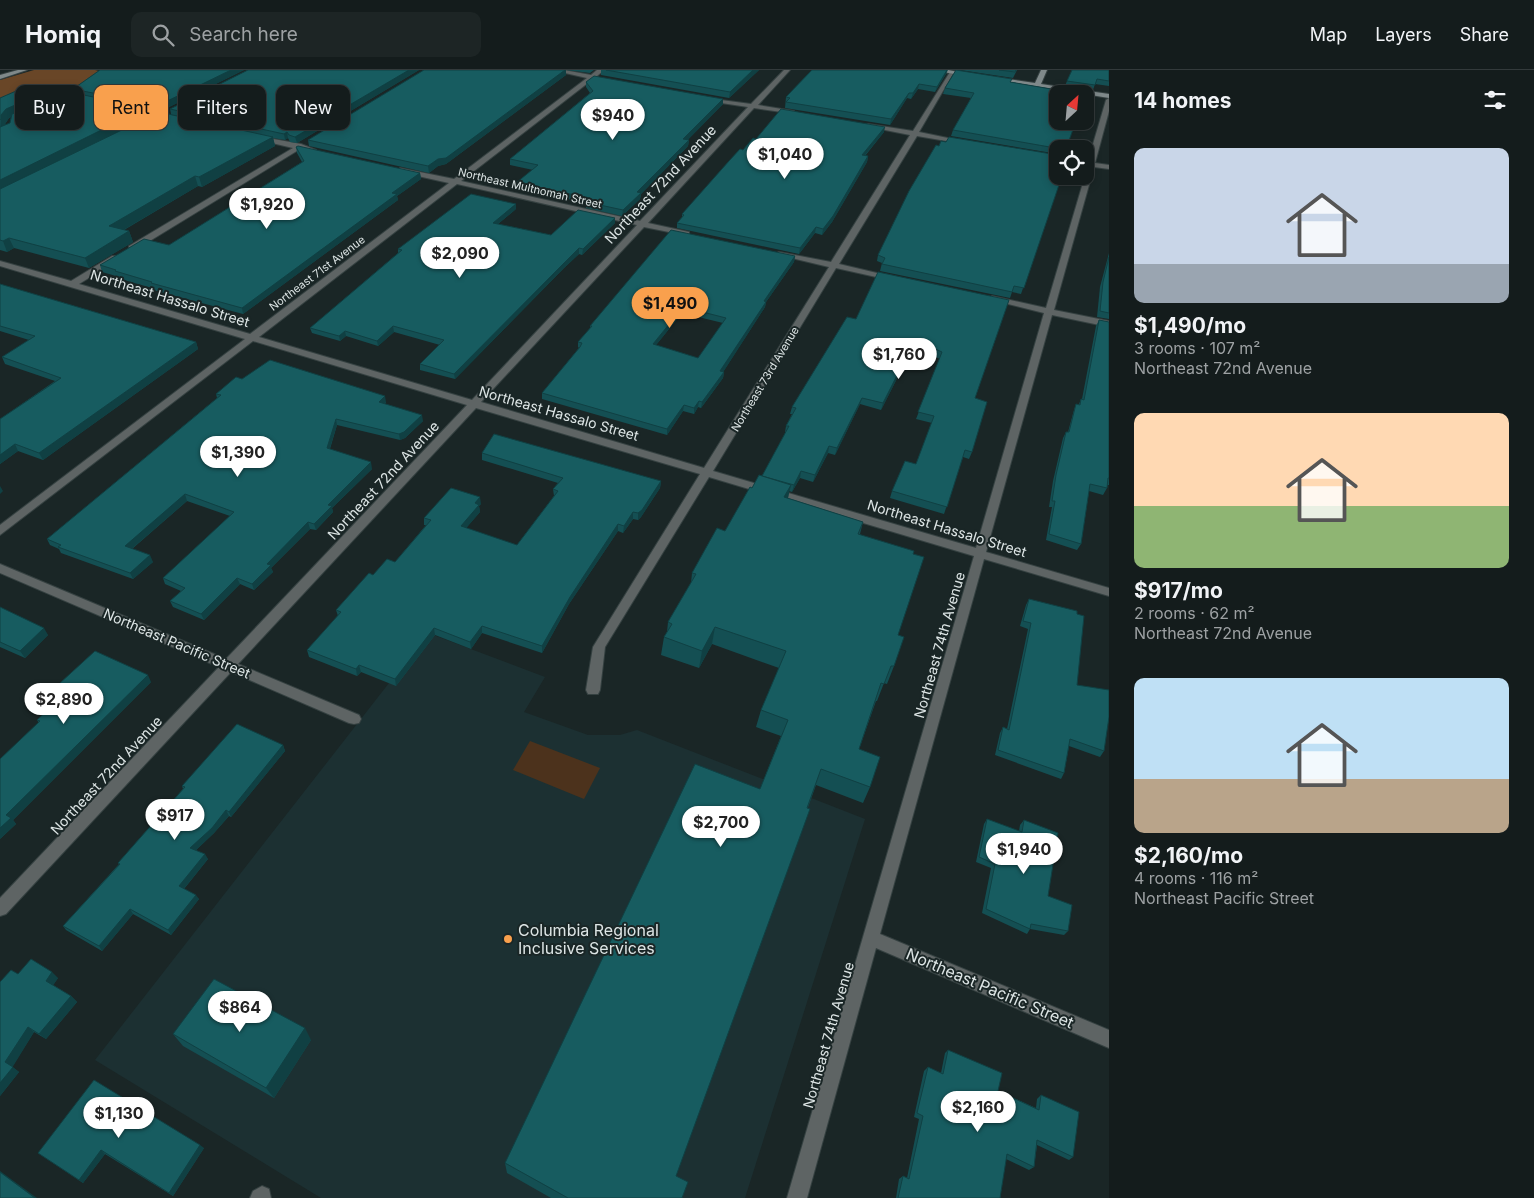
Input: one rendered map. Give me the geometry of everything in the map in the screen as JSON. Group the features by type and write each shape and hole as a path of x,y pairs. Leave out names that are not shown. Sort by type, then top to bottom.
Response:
{"main road":[{"path":"0,77 24,70"},
{"path":"935,70 980,77"},
{"path":"1037,86 1044,70"},
{"path":"990,78 1109,96"}],"street":[{"path":"555,70 608,81"},
{"name":"Northeast 71st Avenue","path":"0,531 601,70"},
{"name":"Northeast 72nd Avenue","path":"0,909 787,70"},
{"name":"Northeast 73rd Avenue","path":"593,690 599,648 952,73"},
{"path":"697,97 800,115"},
{"name":"Northeast 74th Avenue","path":"1094,146 1109,100"},
{"path":"857,124 971,144"},
{"path":"253,137 318,151"},
{"path":"72,284 308,142"},
{"path":"1094,165 1109,167"},
{"name":"Northeast Multnomah Street","path":"393,168 700,237"},
{"name":"Northeast 74th Avenue","path":"797,1198 1050,312 1083,185"},
{"path":"767,251 900,280"},
{"name":"Northeast Hassalo Street","path":"0,263 1109,592"},
{"path":"985,298 1109,324"},
{"name":"Northeast Pacific Street","path":"0,568 354,719"},
{"name":"Northeast Pacific Street","path":"871,938 1109,1039"}],"shaded area":[{"path":"34,70 95,70 107,73 78,85 15,85 15,104 0,107 0,80"},
{"name":"Columbia Regional Inclusive Services","path":"428,633 545,677 524,712 588,735 620,735 637,730 865,819 745,1198 321,1198 95,1060"},
{"path":"530,741 600,768 584,799 513,770"}],"building":[{"path":"100,70 231,70 200,85 178,85 178,96 168,101 168,85 94,85 94,93 84,91 84,85 79,85"},
{"path":"248,70 409,70 350,105 350,85 276,85 276,130 307,130 295,137 287,132 284,134 266,130 266,85 218,85"},
{"path":"424,70 565,70 446,158 438,159 428,166 308,140 325,130 350,130 350,115"},
{"path":"606,70 753,70 730,92"},
{"path":"812,70 947,70 937,87 919,84 913,93 909,93 891,119 786,102 790,98 786,97"},
{"path":"956,70 1012,79 1010,82 1049,89 1049,130 1073,130 1069,140 1049,140 1049,147 953,130 974,93 945,88"},
{"path":"999,70 1016,70 1015,72"},
{"path":"1072,70 1109,70 1109,81 1097,79 1095,85 1067,81"},
{"path":"594,76 723,99 683,139 689,140 637,192 641,193 623,210 586,202 590,198 516,183 538,165 510,159 593,91 586,82"},
{"path":"15,91 15,105 6,109 1,115 0,120 0,98"},
{"path":"84,95 94,97 94,130 101,130 0,180 0,127 10,123 12,114 15,113 15,130 84,130"},
{"path":"178,105 178,111 170,109"},
{"path":"781,109 885,127 862,155 868,156 833,216 823,229 816,227 800,248 677,223 684,215 682,214 729,161 740,149 743,150 753,138 756,139"},
{"path":"168,114 178,116 178,130 241,130 273,137 199,177 195,176 109,226 129,231 85,258 9,238 3,241 0,240 0,189 122,130 168,130"},
{"path":"949,137 1049,154 1049,185 1059,185 1024,288 1014,286 1012,292 882,264 885,258 878,255 909,191 936,145 939,146 941,141 946,142"},
{"path":"296,147 420,173 392,193 397,194 242,308 151,283 100,265 144,239 169,245 304,161"},
{"path":"471,194 516,204 493,223 551,235 578,210 615,218 583,249 579,248 454,374 420,364 444,340 393,326 377,341 345,331 339,336 310,328 402,250 398,249"},
{"path":"671,230 795,256 720,371 724,372 702,402 699,401 694,408 684,405 667,429 542,393 580,347 582,343 578,342 592,326 590,326","holes":["683,307 726,318 698,358 653,344"]},
{"path":"1109,257 1109,313 1100,311 1103,282"},
{"path":"878,272 1009,300 975,398 987,402 972,452 965,450 947,507 892,491 905,461 916,464 934,416 918,412 942,352 915,340 883,403 862,398 837,448 829,446 815,475 801,471 794,485 762,476 789,426 786,426 796,408 792,407 847,317 856,319"},
{"path":"0,284 196,342 39,453 15,444 0,455 0,419 61,378 2,357 35,336 0,326"},
{"path":"1099,320 1109,322 1109,478 1107,488 1090,484 1081,544 1049,534 1055,501 1052,501 1056,475 1066,432 1069,432 1076,404 1080,405 1081,399 1084,400"},
{"path":"270,360 385,396 379,402 422,415 404,432 399,434 336,419 327,448 371,462 328,505 332,506 314,524 308,522 267,564 271,565 252,584 237,578 201,614 170,601 185,588 163,578 234,512 185,494 125,546 150,555 130,573 58,547 61,545 47,539 221,395 216,394 236,377 242,379"},
{"path":"494,434 661,481 642,510 638,513 633,512 624,526 618,524 570,597 542,646 482,626 470,642 434,628 395,679 359,665 356,669 307,650 341,612 336,610 369,573 373,575 387,559 395,562 431,520 424,518 451,488 480,497 475,503 479,505 461,526 517,545 558,491 553,489 563,478 482,453"},
{"path":"759,475 791,485 784,497 863,522 858,534 914,551 913,554 924,557 898,635 904,637 894,666 891,666 884,684 881,683 859,749 880,757 870,787 821,769 807,808 810,809 676,1176 688,1182 682,1198 568,1198 505,1163 695,764 760,789 788,720 761,710 786,651 715,627 702,651 664,637 672,624 668,622 696,574 692,573 717,528 725,531"},
{"path":"1029,599 1077,611 1077,614 1084,616 1077,685 1109,690 1109,717 1104,751 1070,739 1064,773 998,750 1003,727 1009,730 1021,672 1031,623 1023,621"},
{"path":"0,607 44,628 20,651 0,642"},
{"path":"95,651 148,675 6,815 11,818 0,828 0,759 40,721 37,720 59,699 48,694"},
{"path":"237,724 283,745 229,812 226,810 212,828 190,848 205,854 179,886 196,895 168,930 130,909 99,946 63,926 120,864 118,863 185,787 182,786"},
{"path":"987,819 1022,832 1024,820 1058,833 1048,896 1072,905 1068,931 1031,924 1030,929 986,909 995,864 979,857"},
{"path":"31,959 52,972 46,981 71,996 39,1034 28,1027 5,1062 13,1067 0,1083 0,982 11,970 18,974"},
{"path":"214,979 305,1028 266,1088 173,1034"},
{"path":"948,1050 1002,1073 998,1091 1039,1110 1041,1095 1079,1112 1073,1157 1037,1140 1034,1167 1007,1154 1000,1198 898,1198 903,1176 909,1179 923,1116 917,1113 928,1067 943,1074"},
{"path":"94,1080 200,1145 169,1193 101,1150 79,1180 38,1153"},
{"path":"0,1172 35,1198 0,1198"}],"place":[{"name":"Columbia Regional Inclusive Services","path":"508,939"}]}
